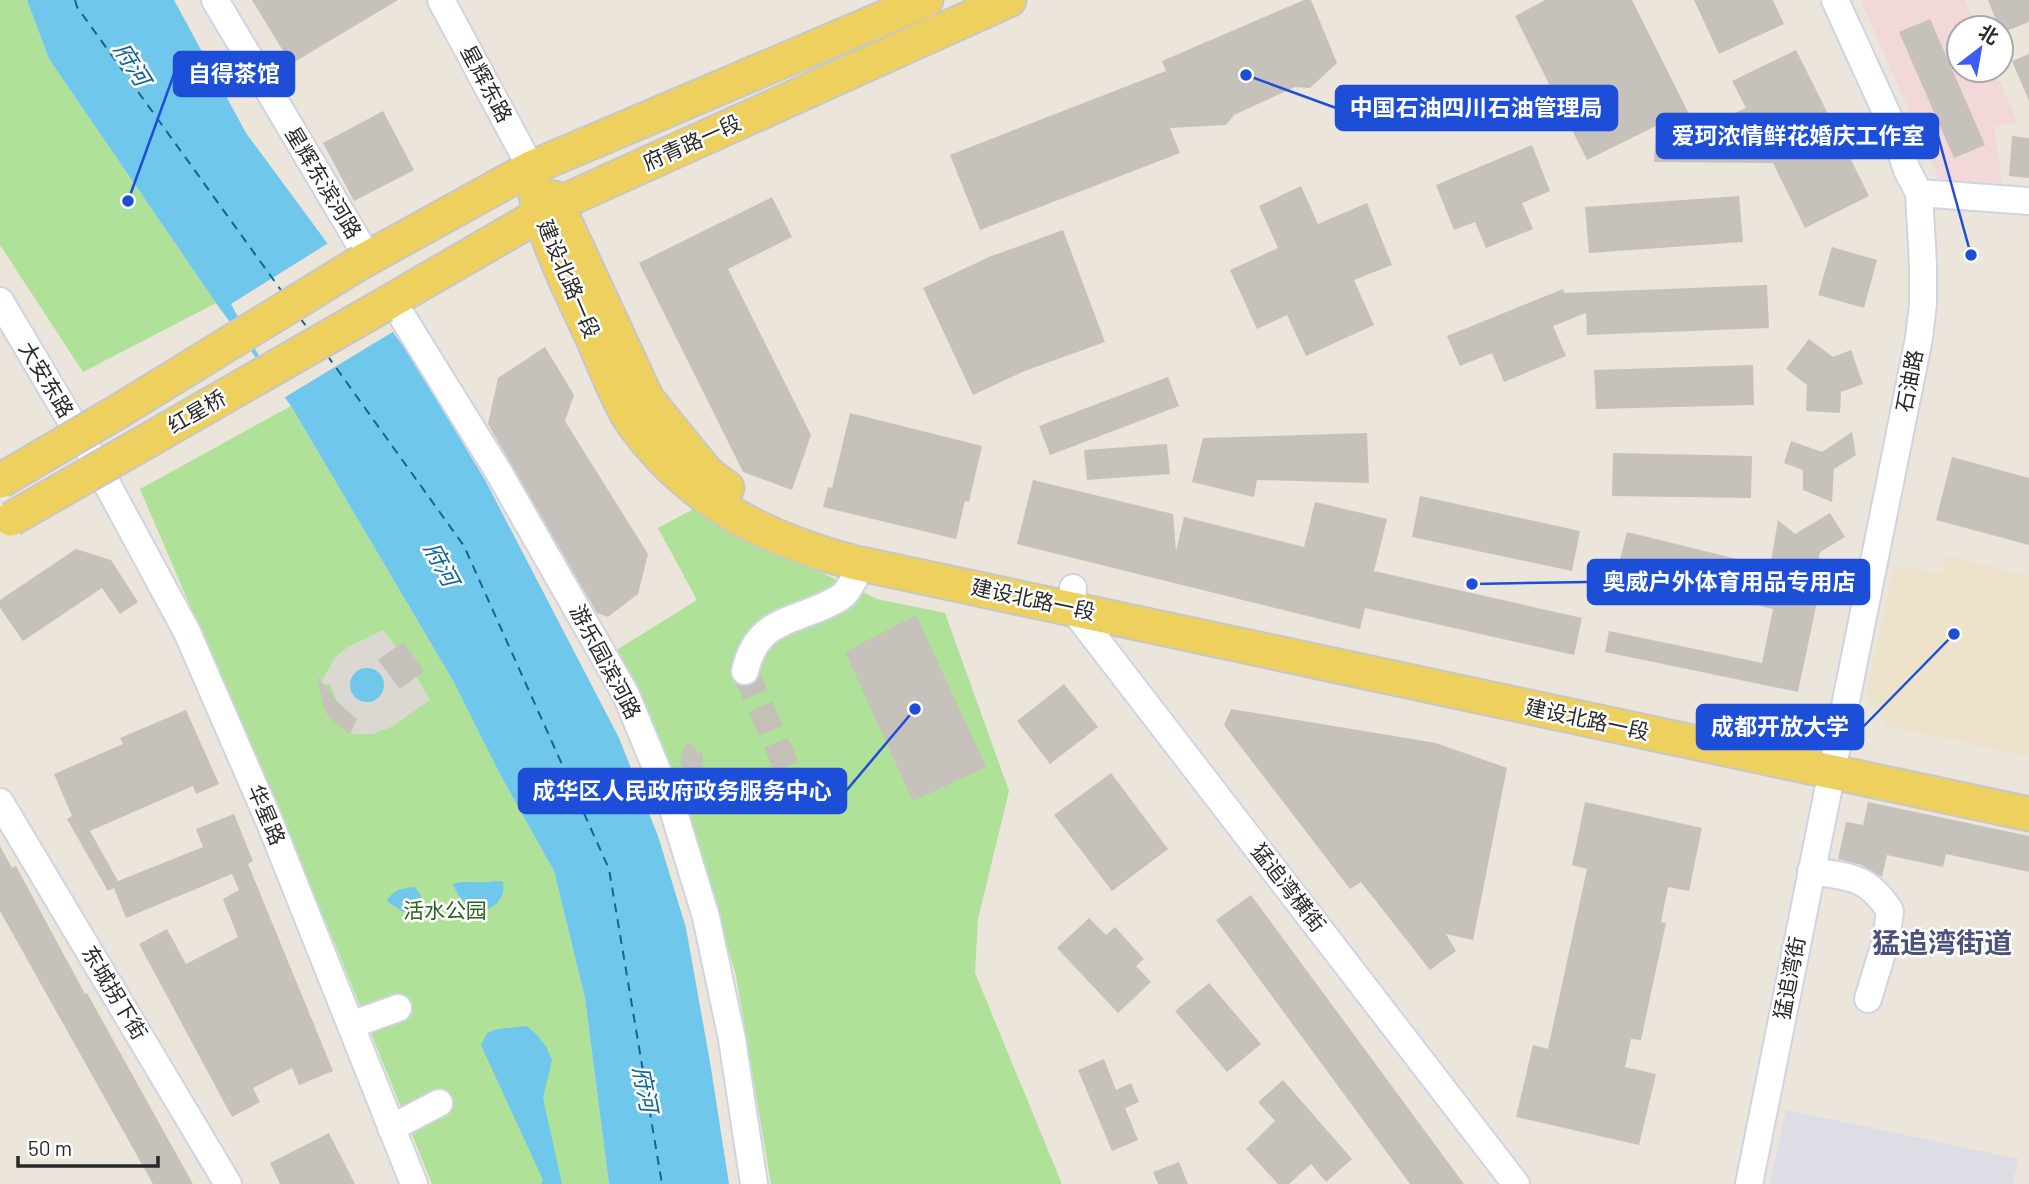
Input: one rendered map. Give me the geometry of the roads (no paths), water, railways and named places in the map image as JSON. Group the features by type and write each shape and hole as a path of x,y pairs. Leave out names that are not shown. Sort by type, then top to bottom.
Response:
{"main road":[{"name":"府青路一段","path":"364,260 531,168 926,0"},
{"name":"府青路一段","path":"388,302 549,208 1009,0"},
{"name":"建设北路一段","path":"531,168 648,399 707,473 747,503 791,522 1073,598 1832,762 2029,814"},
{"name":"建设北路一段","path":"549,208 559,265 629,417 662,459 704,497 755,528 807,550 852,562 1073,598"},
{"name":"红星桥","path":"0,481 364,260"},
{"name":"红星桥","path":"5,522 388,302"},
{"name":"建设北路一段","path":"1832,762 2029,793"}],"street":[{"name":"星辉东滨河路","path":"215,0 364,260"},
{"name":"星辉东路","path":"442,0 531,168"},
{"name":"石油路","path":"1832,762 1919,338 1923,304 1919,193 1907,170 1892,125 1835,0"},
{"path":"1919,193 2029,201"},
{"name":"大安东路","path":"0,301 93,458"},
{"name":"游乐园滨河路","path":"388,302 498,471 626,695 671,806 706,917 732,1039 754,1184"},
{"name":"华星路","path":"93,458 187,632 270,824 414,1184"},
{"path":"745,671 749,651 764,633 843,596 854,579 852,562"},
{"name":"猛追湾横街","path":"1073,598 1516,1184"},
{"name":"猛追湾街","path":"1749,1184 1832,762"},
{"name":"东城拐下街","path":"0,802 228,1184"},
{"path":"1811,871 1865,882 1880,895 1890,911 1886,940 1868,999"},
{"path":"351,1025 398,1008"},
{"path":"391,1128 439,1103"}],"water":[{"name":"府河","path":"27,0 174,0 246,133 409,354 485,480 619,738 658,836 686,928 729,1184 609,1184 585,998 554,871 502,778 452,679 291,406 216,303 49,59"},
{"path":"367,668 379,673 384,685 379,697 367,702 355,697 350,685 355,673"},
{"path":"462,882 503,882 500,900 486,909 468,905 453,884"},
{"path":"415,887 421,896 414,911 403,912 387,901 395,892"},
{"path":"527,1026 546,1046 552,1060 543,1098 562,1184 541,1184 543,1180 481,1045 487,1033"}],"tunnel":[{"path":"745,671 794,784"}],"place":[{"name":"中国石油四川石油管理局","path":"1246,75"},
{"name":"自得茶馆","path":"128,201"},
{"name":"爱珂浓情鲜花婚庆工作室","path":"1971,255"},
{"name":"奥威户外体育用品专用店","path":"1472,584"},
{"name":"成都开放大学","path":"1954,634"},
{"name":"成华区人民政府政务服务中心","path":"915,709"}],"district":[{"name":"猛追湾街道","path":"1942,943"}],"park label":[{"name":"活水公园","path":"445,911"}]}
